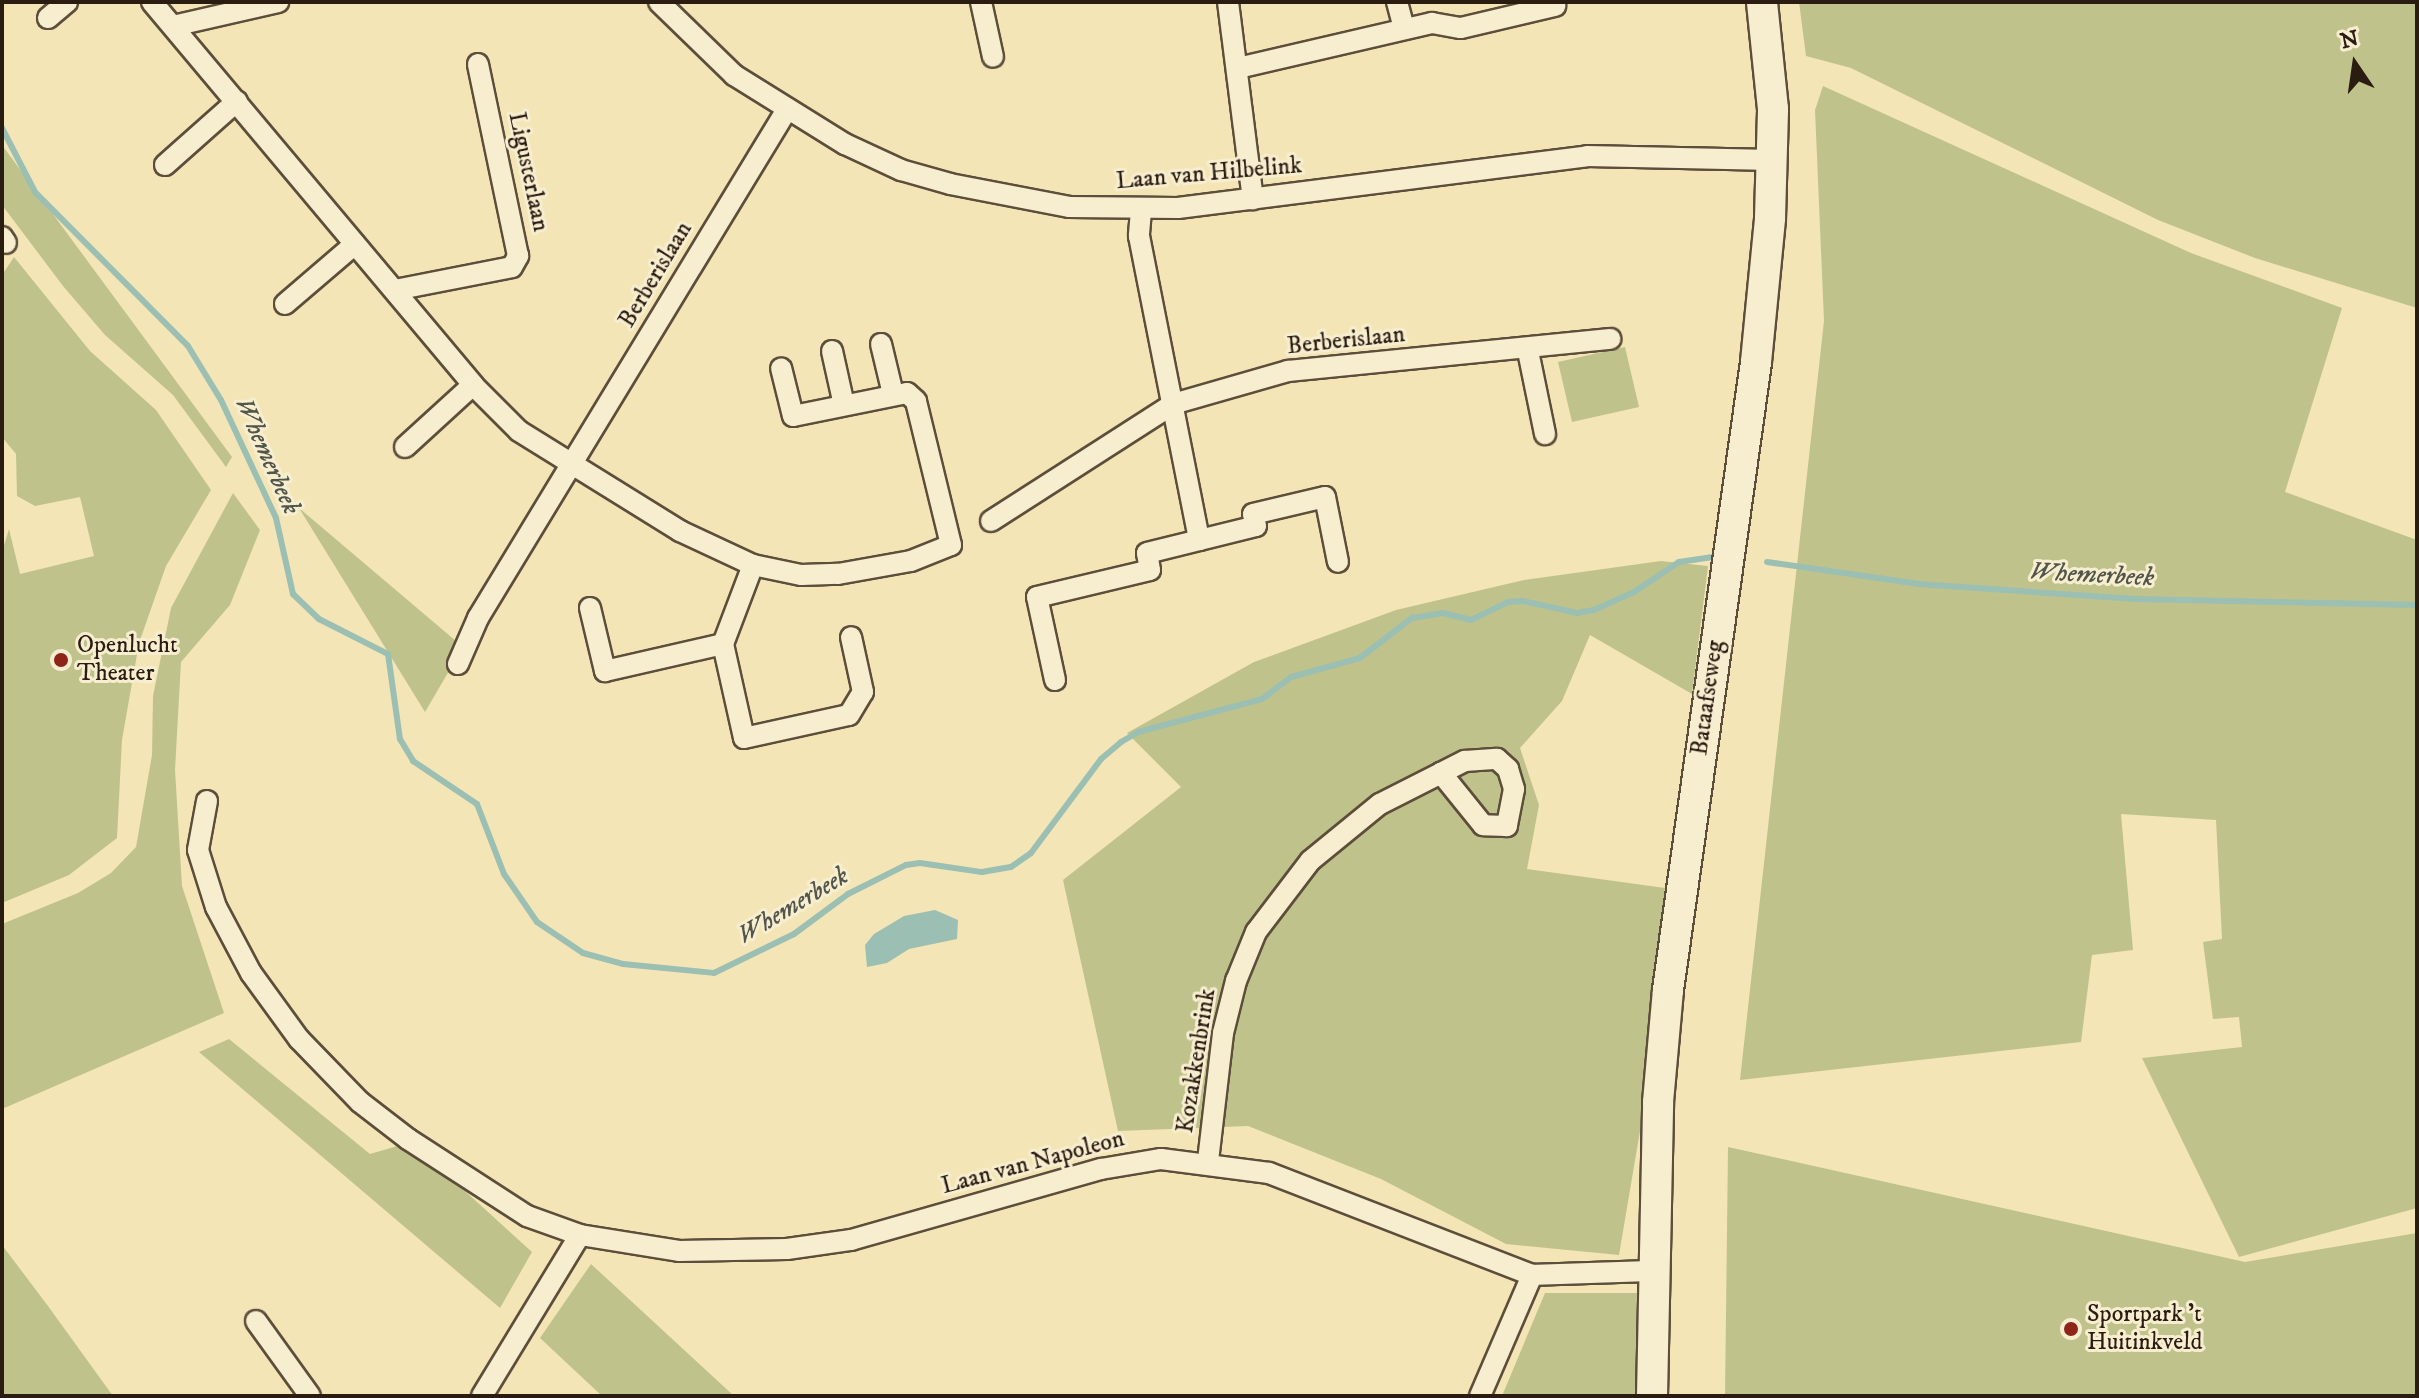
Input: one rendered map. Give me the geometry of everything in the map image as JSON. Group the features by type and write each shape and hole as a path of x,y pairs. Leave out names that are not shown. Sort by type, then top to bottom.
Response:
{"main road":[{"name":"Bataafseweg","path":"1652,1396 1658,1102 1668,990 1756,362 1773,160 1762,2"}],"street":[{"path":"48,18 67,2"},
{"path":"152,2 473,385 519,431 680,531 753,565 801,575 838,574 911,561 951,545 916,401 907,393 893,394 793,416 781,368"},
{"path":"173,26 278,2"},
{"name":"Laan van Hilbelink","path":"659,2 734,75 786,111 901,170 950,184 1069,207 1141,211 1587,156 1773,160"},
{"path":"981,2 993,57"},
{"path":"1228,2 1253,199"},
{"path":"1397,2 1404,29"},
{"path":"1238,68 1432,23 1461,28 1555,6"},
{"name":"Ligusterlaan","path":"395,290 512,267 518,256 478,64"},
{"path":"165,165 237,101"},
{"name":"Berberislaan","path":"458,664 478,618 786,111"},
{"path":"1141,211 1139,236 1199,540"},
{"path":"285,304 355,244"},
{"name":"Berberislaan","path":"991,521 1173,404 1288,371 1528,351 1610,339"},
{"path":"881,344 893,394"},
{"path":"832,351 844,405"},
{"path":"1528,351 1545,434"},
{"path":"405,447 473,385"},
{"path":"1055,680 1037,597 1150,570 1147,553 1256,526 1253,514 1325,497 1338,562"},
{"path":"753,565 723,644 744,738 849,715 863,692 851,637"},
{"path":"590,608 605,671 723,644"},
{"name":"Kozakkenbrink","path":"1208,1161 1223,1033 1256,932 1310,861 1342,830 1380,804 1441,773"},
{"name":"Laan van Napoleon","path":"207,801 198,850 216,907 251,973 299,1039 360,1102 408,1139 527,1216 580,1235 679,1251 787,1249 851,1240 1101,1169 1161,1159 1208,1161 1293,1180 1532,1275 1655,1271"},
{"path":"482,1396 580,1235"},
{"path":"1480,1396 1532,1275"},
{"path":"256,1321 310,1396"}],"green space":[{"path":"1799,2 2417,2 2417,308 2255,258 2158,220 1851,68 1806,56"},
{"path":"1823,86 2191,253 2342,308 2285,492 2417,540 2417,1208 2239,1257 2142,1058 2242,1047 2239,1017 2213,1019 2203,942 2222,939 2216,820 2121,814 2133,950 2092,955 2081,1042 1740,1080 1824,321 1815,110"},
{"path":"2,145 232,457 226,467 173,395 105,335 63,286 2,205"},
{"path":"14,257 90,351 156,410 211,490 166,566 139,643 122,740 117,838 69,875 2,903 2,552 9,529 20,574 94,556 80,497 35,506 17,496 16,454 2,437 2,275"},
{"path":"1625,347 1639,407 1572,422 1558,362"},
{"path":"233,493 260,530 230,605 181,662 175,770 182,886 224,1013 2,1109 2,924 78,893 111,873 136,847 152,755 153,696 171,608"},
{"path":"299,508 463,647 425,712"},
{"path":"1661,561 1708,566 1692,694 1590,635 1562,701 1520,748 1539,805 1527,869 1665,888 1640,1131 1619,1255 1506,1244 1381,1179 1248,1126 1118,1131 1063,880 1181,787 1127,733 1254,662 1396,610 1524,580"},
{"path":"229,1039 370,1154 411,1142 532,1252 500,1308 199,1052"},
{"name":"Sportpark 't Huitinkveld","path":"1728,1147 2245,1262 2417,1233 2417,1396 1725,1396"},
{"path":"2,1245 48,1306 113,1396 2,1396"},
{"path":"591,1264 734,1396 602,1396 540,1338"},
{"path":"1545,1293 1644,1293 1641,1396 1502,1396"}],"water":[{"path":"935,910 958,920 957,939 909,949 887,963 867,967 865,945 874,934 904,916"}],"waterway":[{"name":"Whemerbeek","path":"2,128 35,192 188,346 221,400 276,518 293,594 319,619 388,654 400,739 413,761 477,804 504,874 537,922 583,953 623,964 714,973 794,934 848,894 906,865 920,863 982,872 1011,867 1031,853 1101,759 1121,742 1138,732 1262,699 1291,677 1360,658 1412,618 1443,613 1471,620 1508,602 1523,601 1577,613 1594,610 1634,592 1679,562 1720,556"},
{"name":"Whemerbeek","path":"1767,562 1919,584 2134,599 2417,605"}],"place":[{"name":"Openlucht Theater","path":"61,660"},
{"name":"Sportpark 't Huitinkveld","path":"2071,1329"}]}
